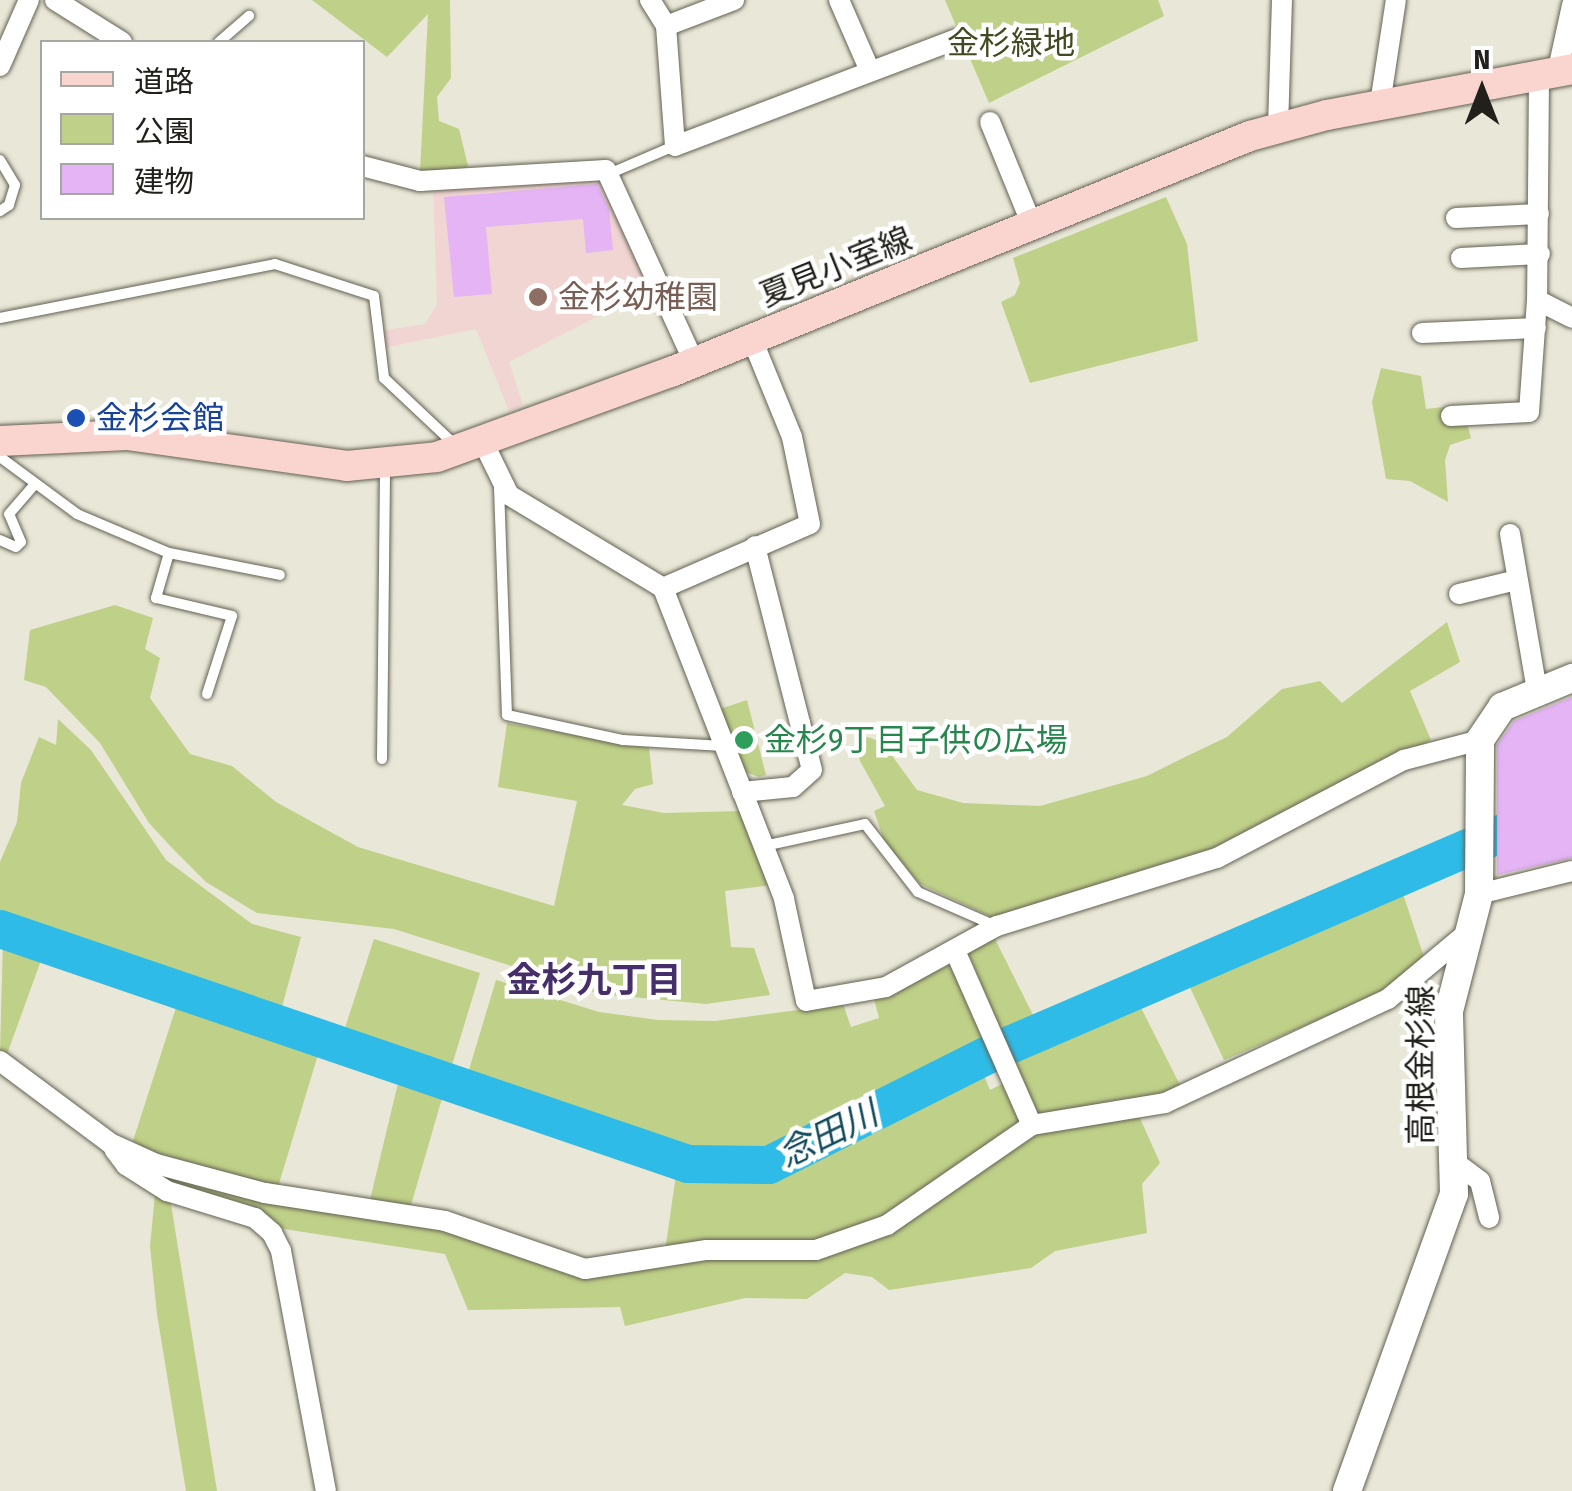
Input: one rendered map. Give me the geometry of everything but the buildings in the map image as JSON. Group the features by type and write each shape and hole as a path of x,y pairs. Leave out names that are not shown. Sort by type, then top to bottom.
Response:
{"main road":[{"name":"夏見小室線","path":"0,441 127,435 306,462 384,466 473,448 1278,128 1380,104 1556,74"}],"street":[{"path":"0,66 29,0"},
{"path":"55,0 119,40"},
{"path":"650,0 666,26 675,146 956,38"},
{"path":"666,26 734,0"},
{"path":"839,0 870,72"},
{"path":"1278,128 1282,0"},
{"path":"1380,104 1396,0"},
{"path":"1451,416 1529,412 1540,254 1539,214 1556,74 1572,5"},
{"path":"990,122 1032,225"},
{"path":"365,167 420,181 611,173 694,362"},
{"path":"1456,218 1539,214"},
{"path":"1461,258 1540,254"},
{"path":"1537,300 1572,318"},
{"path":"1422,333 1536,328"},
{"path":"663,588 810,524 792,437 752,339"},
{"path":"473,448 499,486 663,588 784,899 806,1001 886,988 956,953 997,926 1218,858 1434,747 1478,748 1502,707 1572,678"},
{"path":"1510,534 1537,690"},
{"path":"742,792 793,787 812,770 756,546"},
{"path":"1459,594 1518,580"},
{"name":"高根金杉線","path":"1347,1491 1449,1213 1456,1163 1449,1012 1480,886 1478,748"},
{"path":"1480,886 1572,872"},
{"path":"0,1060 110,1144 156,1164 265,1193 445,1222 586,1269 707,1250 816,1250 851,1242 887,1225 1032,1125 1165,1103 1388,999 1466,934"},
{"path":"956,953 1032,1125"},
{"path":"110,1144 126,1165 167,1191 254,1218 272,1233 326,1491"},
{"path":"1456,1163 1480,1180 1489,1218"}],"lane":[{"path":"220,40 249,16"},
{"path":"611,173 675,146"},
{"path":"0,160 15,185 10,205 0,211"},
{"path":"0,318 275,264 374,296 384,378 473,448"},
{"path":"0,456 33,486 77,514 168,553 280,575"},
{"path":"382,759 384,466"},
{"path":"0,540 16,547 21,542 9,514 33,486"},
{"path":"499,486 507,715 623,740 724,746"},
{"path":"168,553 156,598 232,616 207,694"},
{"path":"764,846 865,824 918,892 997,926"}],"shaded area":[{"name":"金杉幼稚園","path":"602,173 651,289 509,362 523,405 509,411 476,329 383,348 381,331 425,324 437,304 433,187"}],"green space":[{"path":"312,0 450,0 451,78 437,97 439,121 459,129 468,166 463,171 420,173 428,14 387,57"},
{"name":"金杉緑地","path":"945,0 1158,0 1164,16 989,103"},
{"path":"1166,197 1187,244 1198,341 1030,383 1001,302 1015,295 1020,283 1013,258"},
{"path":"1381,368 1421,376 1426,409 1444,407 1447,420 1466,420 1471,438 1450,445 1445,460 1448,502 1410,481 1386,479 1372,402"},
{"path":"115,605 153,618 145,649 160,658 150,698 190,754 232,766 276,802 358,847 554,906 577,801 498,787 507,723 649,748 653,784 635,789 622,805 664,813 742,811 772,885 725,891 731,947 754,948 770,995 706,1004 600,994 394,929 257,913 206,882 174,850 149,823 100,743 46,687 24,680 30,630"},
{"path":"1447,622 1460,662 1410,691 1431,740 1252,837 996,919 920,884 885,843 874,811 885,806 860,761 857,746 867,737 882,742 917,790 963,803 1040,806 1147,776 1227,737 1282,689 1320,681 1342,703"},
{"name":"金杉9丁目子供の広場","path":"747,700 766,775 759,777 743,771 717,710"},
{"path":"58,719 91,750 166,860 252,924 301,937 279,1018 0,922 0,862 17,822 21,783 39,737 56,745"},
{"path":"1393,864 1424,957 1389,990 1224,1060 1180,966"},
{"path":"994,937 1036,1021 1003,1037 968,952"},
{"path":"374,939 480,973 449,1075 341,1040"},
{"path":"3,940 43,955 6,1057 0,1053"},
{"path":"948,966 964,980 993,1044 771,1156 688,1158 465,1083 496,980 599,1012 658,1020 715,1021 843,1004 851,1027 879,1018 874,999"},
{"path":"1131,988 1180,1085 1159,1098 1038,1117 1010,1054"},
{"path":"179,998 320,1048 278,1187 158,1157 133,1141"},
{"path":"979,1063 990,1090 1008,1081 1026,1120 885,1220 815,1244 665,1251 677,1168 779,1169"},
{"path":"400,1075 445,1088 409,1212 369,1204"},
{"path":"1139,1116 1160,1163 1142,1184 1147,1233 1055,1251 1031,1268 889,1290 872,1277 845,1273 807,1299 745,1298 625,1326 620,1307 468,1310 445,1254 284,1229 167,1186 132,1162 445,1227 547,1264 645,1265 851,1245 1034,1129"},
{"path":"155,1195 171,1204 217,1491 186,1491 157,1314 150,1246"}],"waterway":[{"name":"念田川","path":"0,929 688,1164 769,1165 998,1050 1572,803"}],"place":[{"name":"金杉幼稚園","path":"538,297"},
{"name":"金杉会館","path":"76,418"},
{"name":"金杉9丁目子供の広場","path":"744,740"}],"district":[{"name":"金杉九丁目","path":"594,980"}]}
